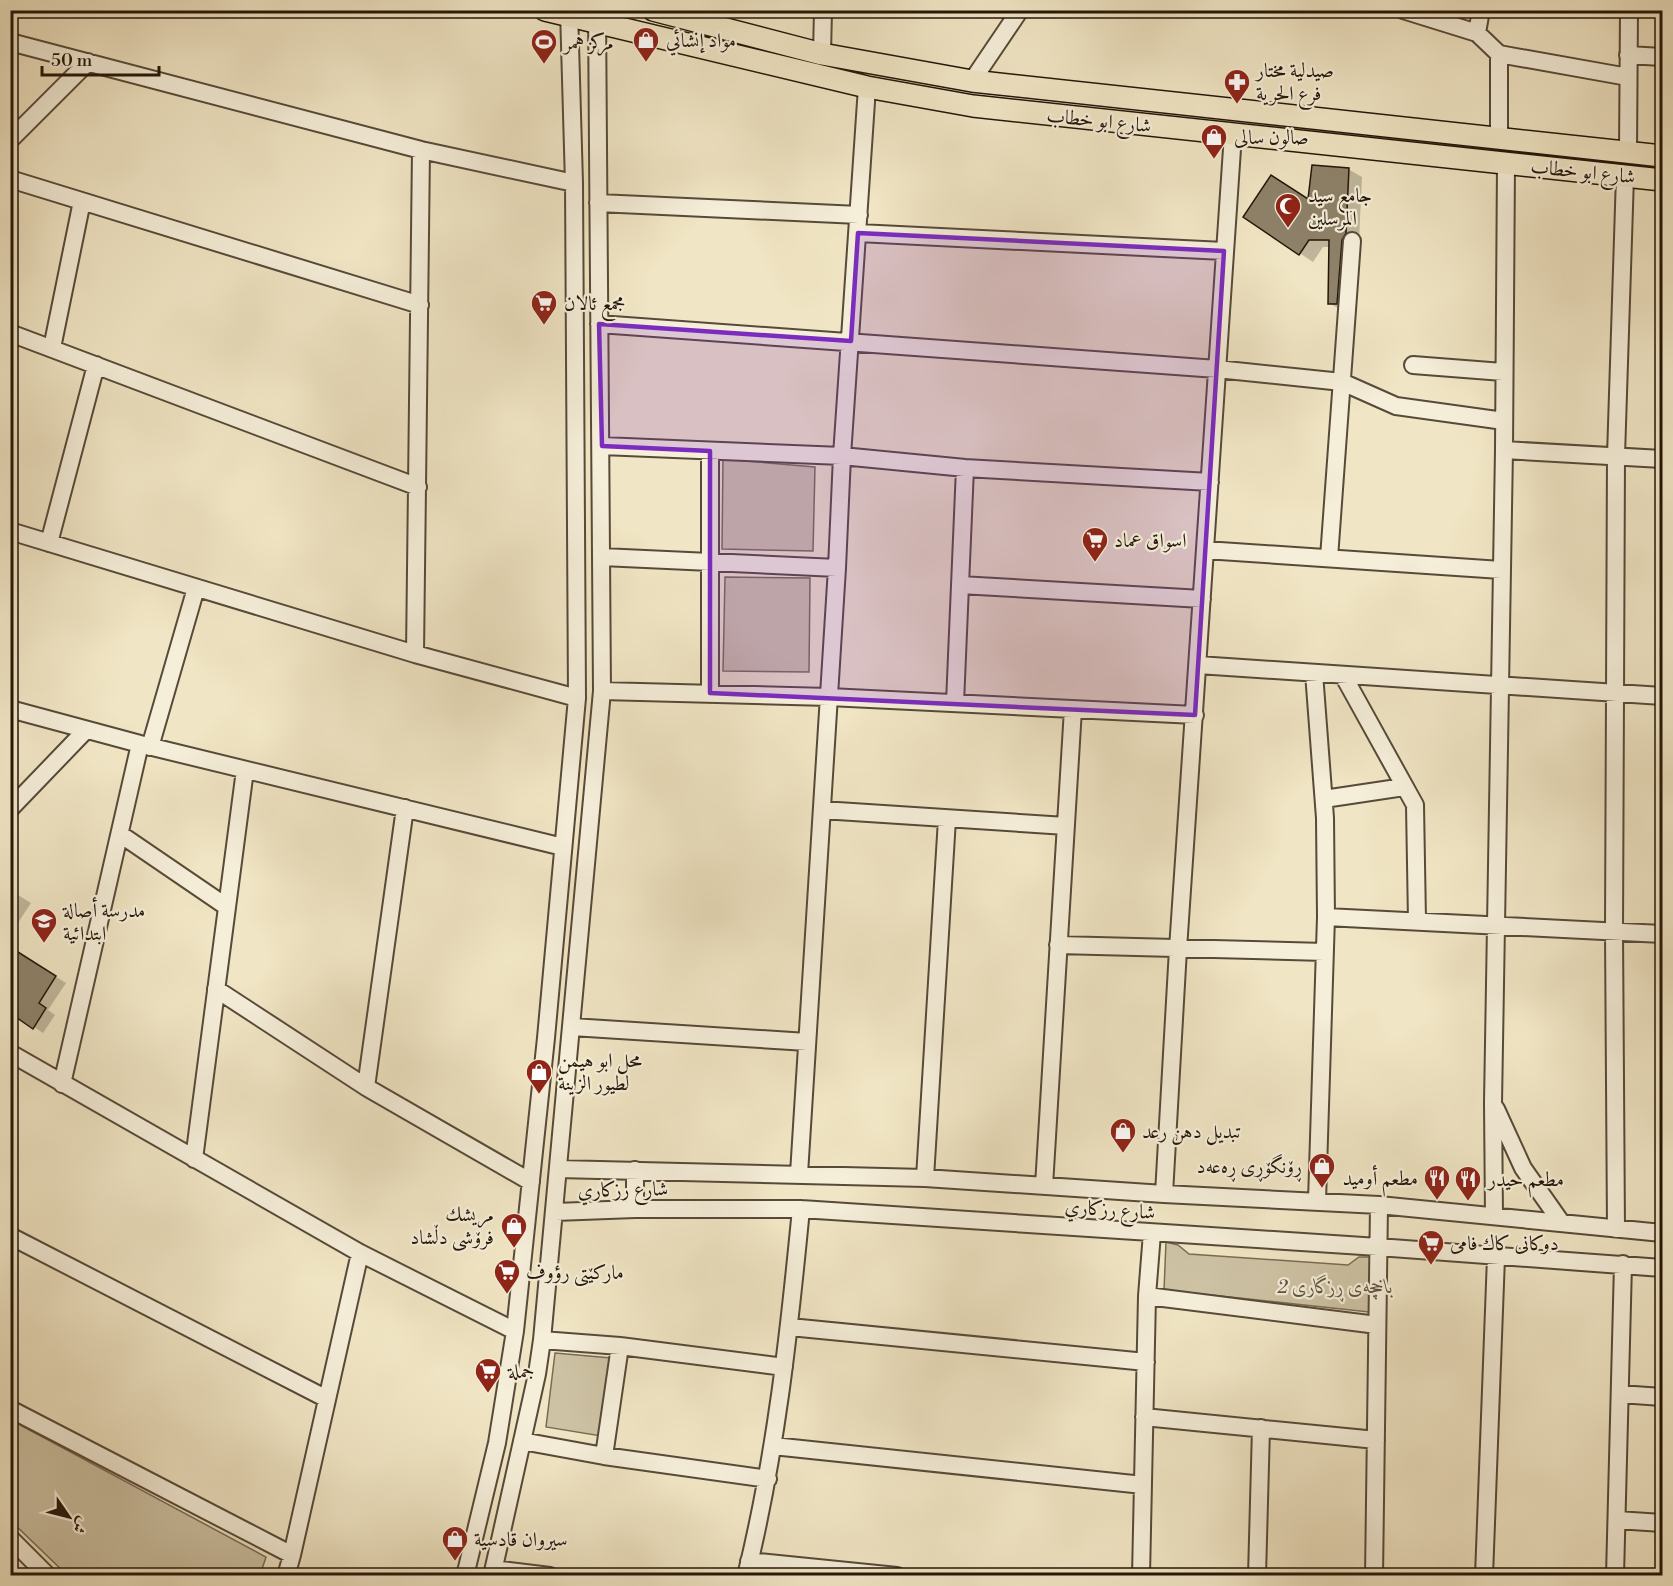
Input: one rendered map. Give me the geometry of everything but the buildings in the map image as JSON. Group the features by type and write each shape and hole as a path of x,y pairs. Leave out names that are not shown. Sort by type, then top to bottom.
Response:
{"main road":[{"name":"شارع ابو خطاب","path":"545,10 597,17 867,87 973,106 1662,180"},
{"name":"شارع ابو خطاب","path":"653,10 822,54 972,81 1662,156"}],"street":[{"path":"822,54 824,10"},
{"path":"972,81 1020,10"},
{"path":"1403,10 1477,33 1499,54 1628,77"},
{"path":"1477,33 1481,10"},
{"path":"1628,152 1629,10"},
{"path":"465,1575 497,1443 515,1331 577,698 574,183 570,14"},
{"path":"550,1575 493,1572 543,1340 602,691 602,446 597,17"},
{"path":"10,42 421,150 574,183"},
{"path":"1498,137 1499,54"},
{"path":"1628,55 1662,57"},
{"path":"10,140 88,62"},
{"path":"799,1174 842,456 867,87"},
{"path":"1164,1194 1178,949 1233,134"},
{"path":"416,654 421,150"},
{"path":"1494,1216 1493,1103 1504,450 1506,163"},
{"path":"1616,1229 1614,932 1616,456 1625,176"},
{"path":"10,179 420,305"},
{"path":"52,348 82,201"},
{"path":"598,203 859,215"},
{"path":"858,233 1224,251"},
{"path":"1329,558 1352,241"},
{"path":"599,324 1217,369 1342,382 1396,406 1504,421"},
{"path":"12,335 52,348 418,487"},
{"path":"49,543 96,365"},
{"path":"1413,365 1503,372"},
{"path":"602,446 842,456 965,468 1210,482"},
{"path":"1504,450 1662,459"},
{"path":"710,451 710,693"},
{"path":"955,703 965,468"},
{"path":"10,531 416,654 577,698"},
{"path":"1205,550 1501,570"},
{"path":"602,557 837,568"},
{"path":"960,585 1202,599"},
{"path":"62,1084 120,834 145,746 196,588"},
{"path":"1198,665 1662,696"},
{"path":"1314,673 1324,799 1326,916 1317,1201"},
{"path":"1343,675 1415,805 1417,921"},
{"path":"602,691 829,696 1195,715"},
{"path":"10,709 145,746 563,847"},
{"path":"1044,1186 1073,709"},
{"path":"10,809 86,730"},
{"path":"194,1159 245,770"},
{"path":"570,775 595,778"},
{"path":"1324,799 1404,787"},
{"path":"366,1087 405,808"},
{"path":"822,810 1066,826"},
{"path":"925,1178 947,819"},
{"path":"120,834 227,907"},
{"path":"1326,916 1662,934"},
{"path":"1058,945 1325,952"},
{"path":"216,989 366,1087 531,1182"},
{"path":"572,1027 807,1042"},
{"path":"10,1053 360,1252 515,1331"},
{"path":"1493,1103 1523,1168 1561,1222"},
{"name":"شارع رزكاري","path":"558,1169 925,1178 1379,1205 1662,1233"},
{"path":"635,1170 635,1209"},
{"path":"1374,1575 1379,1205"},
{"name":"شارع رزكاري","path":"555,1212 635,1209 801,1209 1662,1268"},
{"path":"801,1209 790,1327 773,1446 768,1479 747,1568 897,1575"},
{"path":"1141,1575 1147,1296 1152,1233"},
{"path":"10,1236 327,1399"},
{"path":"286,1575 360,1252"},
{"path":"1484,1575 1496,1257"},
{"path":"1615,1575 1623,1264"},
{"path":"1147,1296 1377,1325"},
{"path":"790,1327 1146,1362"},
{"path":"543,1340 620,1346 784,1367"},
{"path":"604,1456 620,1346"},
{"path":"506,1388 533,1393"},
{"path":"1620,1394 1662,1397"},
{"path":"10,1409 292,1555"},
{"path":"1144,1417 1376,1440"},
{"path":"1257,1575 1261,1428"},
{"path":"522,1441 604,1456 768,1479"},
{"path":"773,1446 1143,1485"},
{"path":"1617,1520 1662,1523"},
{"path":"10,1538 48,1575"}],"highlighted area":[{"path":"858,233 1224,251 1195,715 710,693 710,451 602,446 599,324 851,341"}],"green space":[{"path":"723,459 815,467 813,551 722,549"},
{"path":"725,577 810,578 809,672 723,671"},
{"name":"باخچەی ڕزگاری 2","path":"1166,1242 1178,1245 1189,1254 1348,1265 1359,1257 1371,1257 1369,1312 1164,1290"},
{"path":"555,1353 611,1358 601,1436 546,1427"},
{"path":"11,1420 266,1557 260,1575 67,1575 11,1521"}],"place":[{"name":"مواد إنشائي","path":"646,63"},
{"name":"مركز همر","path":"544,65"},
{"name":"صيدلية مختار فرع الحرية","path":"1237,105"},
{"name":"صالون سالى","path":"1214,160"},
{"name":"جامع سيد المرسلين","path":"1288,229"},
{"name":"مجمع ئالان","path":"544,326"},
{"name":"اسواق عماد","path":"1095,563"},
{"name":"مدرسة أصالة ابتدائية","path":"44,944"},
{"name":"محل ابو هيمن لطيور الزينة","path":"539,1095"},
{"name":"تبديل دهن رعد","path":"1123,1154"},
{"name":"ڕۆنگۆڕی ڕەعەد","path":"1322,1189"},
{"name":"مطعم أوميد","path":"1437,1201"},
{"name":"مطعم حيدر","path":"1468,1202"},
{"name":"مريشك فرۆشى دڵشاد","path":"514,1249"},
{"name":"دوكانى كاك فامى","path":"1431,1266"},
{"name":"ماركێتى رؤوف","path":"507,1295"},
{"name":"جملة","path":"488,1394"},
{"name":"سيروان قادسية","path":"455,1562"}]}
